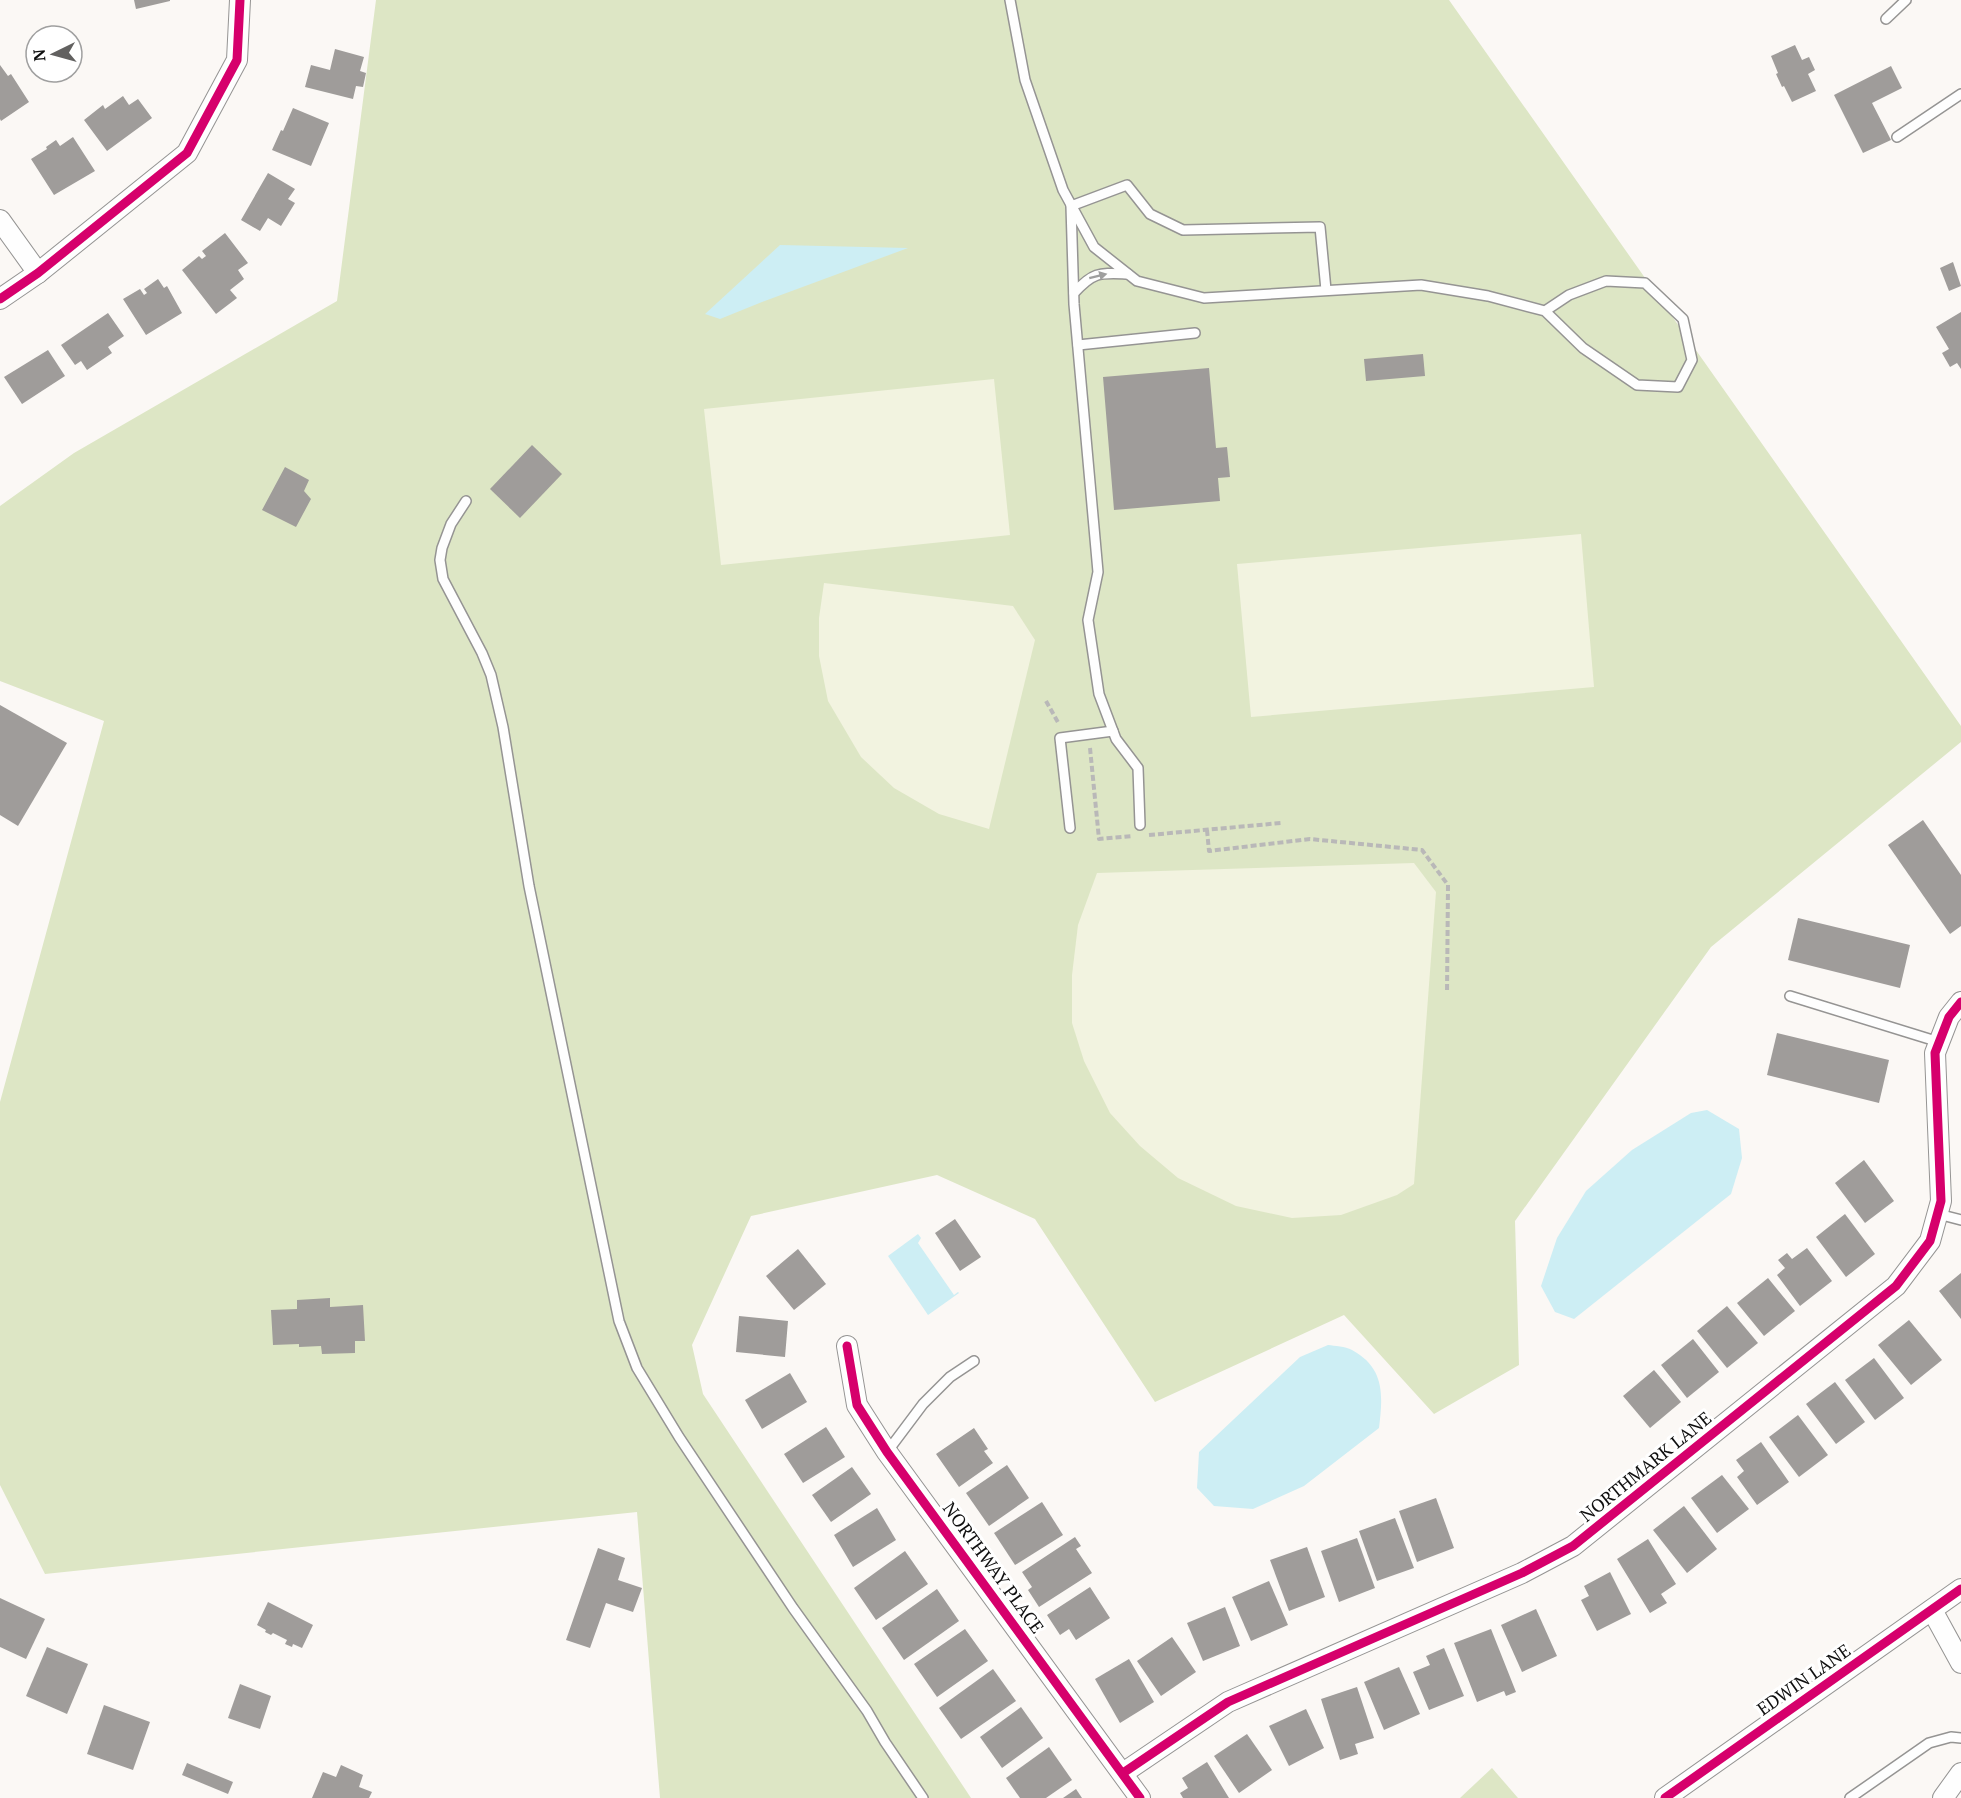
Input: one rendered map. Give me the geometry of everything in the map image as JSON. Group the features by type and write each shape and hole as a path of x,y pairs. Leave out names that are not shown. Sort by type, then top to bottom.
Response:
{"street":[{"path":"0,299 38,273 187,153 237,60 240,0"},
{"path":"0,220 38,273"},
{"name":"NORTHMARK LANE","path":"1123,1773 1228,1702 1522,1573 1573,1546 1896,1286 1930,1241 1941,1201 1935,1053 1948,1017 1961,1002"},
{"name":"NORTHWAY PLACE","path":"846,1346 857,1405 887,1452 1140,1798"},
{"name":"EDWIN LANE","path":"1665,1798 1961,1589"},
{"path":"1932,1610 1961,1663"},
{"path":"1943,1798 1961,1773"}],"lane":[{"path":"1010,0 1025,80 1063,190 1094,247 1137,281 1204,298 1421,285 1488,296 1545,311 1583,348 1637,385 1678,387 1692,360 1683,319 1645,283 1606,280 1569,295 1545,311"},
{"path":"1886,19 1906,0"},
{"path":"1897,137 1961,94"},
{"path":"1071,206 1127,184 1150,214 1183,230 1320,227 1326,291"},
{"path":"1071,206 1074,292 1098,572 1088,620 1099,694 1116,739 1138,768 1140,825"},
{"path":"1074,292 1087,278 1104,273 1128,274"},
{"path":"1078,345 1195,333"},
{"path":"466,501 451,524 442,548 440,560 443,579 491,675 503,727 531,897 619,1321 637,1368 679,1437 793,1608 867,1711 923,1798"},
{"path":"1070,828 1060,738 1113,731"},
{"path":"1790,996 1939,1042"},
{"path":"1938,1214 1961,1220"},
{"path":"887,1452 923,1404 950,1377 974,1361"},
{"path":"1850,1798 1929,1743 1951,1737 1961,1738"}],"path":[{"path":"1207,830 1209,851 1310,839 1422,850 1448,885 1447,993"}],"green space":[{"path":"376,0 1449,0 1961,726 1961,742 1711,947 1515,1221 1519,1365 1434,1414 1344,1315 1155,1402 1035,1219 937,1175 751,1216 692,1345 703,1394 971,1798 660,1798 637,1512 45,1574 0,1485 0,1102 104,721 0,681 0,506 74,453 337,301"},
{"path":"994,379 1010,535 721,565 704,409"},
{"path":"1581,534 1594,687 1251,717 1237,564"},
{"path":"824,583 1013,606 1035,640 989,829 939,814 894,788 861,757 828,701 819,656 819,618"},
{"path":"1414,863 1436,892 1414,1184 1397,1195 1341,1215 1292,1218 1236,1206 1178,1178 1140,1146 1110,1113 1084,1061 1072,1023 1072,975 1078,925 1097,873"},
{"path":"1492,1768 1518,1798 1460,1798"}],"water":[{"path":"780,245 908,248 720,319 705,314"},
{"path":"1707,1110 1739,1129 1742,1158 1731,1194 1574,1319 1555,1312 1541,1286 1557,1238 1586,1191 1632,1150 1691,1113"},
{"path":"918,1234 921,1238 918,1243 954,1295 959,1293 928,1315 888,1256"},
{"path":"1328,1345 1352,1350 1371,1365 1381,1394 1379,1428 1304,1486 1253,1509 1214,1506 1197,1488 1199,1452 1300,1357"}],"building":[{"path":"134,0 170,0 170,1 136,9"},
{"path":"1795,45 1802,60 1809,57 1815,70 1808,74 1816,91 1792,102 1776,74 1778,73 1771,56"},
{"path":"335,49 364,57 360,71 366,73 363,87 356,86 353,99 305,87 311,65 330,70"},
{"path":"0,65 8,76 11,74 29,102 1,121 0,119"},
{"path":"1891,66 1902,88 1872,103 1891,140 1863,153 1834,95"},
{"path":"123,96 129,105 138,99 152,118 107,151 84,120 103,105 105,109"},
{"path":"293,108 329,123 311,166 272,150"},
{"path":"73,137 95,171 54,195 31,159 56,140 60,146"},
{"path":"268,173 295,189 288,199 295,203 281,226 268,218 260,231 241,220"},
{"path":"225,233 248,263 238,270 244,279 230,290 237,298 216,314 182,270 199,256 202,259 206,256 202,251"},
{"path":"1953,262 1961,286 1949,291 1940,268"},
{"path":"158,279 164,288 167,286 182,313 146,335 123,299 140,289 144,295 147,293 144,289"},
{"path":"1961,312 1961,369 1957,363 1950,367 1942,353 1949,349 1936,327"},
{"path":"108,313 124,336 108,347 112,353 87,370 81,361 75,365 61,345"},
{"path":"48,350 65,376 22,404 4,377"},
{"path":"1423,354 1425,376 1366,381 1364,359"},
{"path":"1209,368 1216,448 1227,447 1230,477 1218,478 1220,501 1114,510 1103,377"},
{"path":"532,445 562,474 520,518 490,489"},
{"path":"285,467 309,480 304,491 311,499 296,527 262,510"},
{"path":"0,705 67,743 18,826 0,815"},
{"path":"1923,820 1961,875 1961,926 1950,934 1888,845"},
{"path":"1798,918 1910,945 1900,988 1788,960"},
{"path":"1777,1033 1889,1060 1879,1103 1767,1075"},
{"path":"1864,1160 1894,1201 1865,1223 1835,1183"},
{"path":"1845,1214 1875,1254 1846,1277 1816,1237"},
{"path":"955,1219 981,1257 960,1271 935,1233"},
{"path":"1807,1248 1832,1281 1800,1306 1777,1275 1785,1268 1778,1260 1787,1253 1792,1259"},
{"path":"798,1249 826,1284 794,1310 766,1276"},
{"path":"1961,1273 1961,1319 1939,1291"},
{"path":"1768,1278 1795,1311 1764,1336 1737,1303"},
{"path":"330,1298 330,1307 363,1305 365,1341 355,1341 355,1353 322,1354 321,1346 273,1345 271,1310 297,1309 297,1300"},
{"path":"1727,1306 1758,1343 1727,1368 1697,1331"},
{"path":"739,1316 788,1321 785,1357 736,1352"},
{"path":"1909,1320 1942,1360 1911,1385 1878,1345"},
{"path":"1693,1339 1719,1372 1687,1398 1661,1365"},
{"path":"1874,1358 1904,1398 1875,1420 1845,1380"},
{"path":"1654,1370 1681,1402 1650,1428 1623,1396"},
{"path":"790,1373 807,1402 762,1429 745,1400"},
{"path":"1835,1382 1865,1422 1836,1444 1806,1404"},
{"path":"1798,1415 1828,1455 1799,1477 1769,1437"},
{"path":"826,1427 845,1457 803,1483 784,1454"},
{"path":"974,1428 988,1449 984,1451 993,1463 959,1487 936,1454"},
{"path":"1761,1442 1789,1482 1757,1505 1737,1477 1744,1471 1736,1460"},
{"path":"1007,1465 1029,1498 989,1526 966,1493"},
{"path":"852,1467 871,1494 831,1522 812,1495"},
{"path":"1722,1475 1749,1509 1717,1533 1691,1498"},
{"path":"1436,1498 1454,1548 1417,1562 1399,1511"},
{"path":"1042,1502 1063,1535 1015,1565 994,1533"},
{"path":"1684,1506 1717,1549 1687,1573 1653,1530"},
{"path":"877,1508 896,1540 853,1567 834,1535"},
{"path":"1395,1518 1414,1568 1377,1581 1359,1531"},
{"path":"1075,1537 1081,1546 1076,1549 1092,1573 1039,1607 1028,1590 1032,1587 1022,1572"},
{"path":"1357,1538 1375,1588 1339,1602 1321,1551"},
{"path":"1648,1539 1676,1584 1661,1594 1667,1603 1650,1613 1617,1559"},
{"path":"1307,1547 1325,1597 1289,1611 1270,1560"},
{"path":"598,1548 625,1558 618,1580 642,1588 633,1612 606,1603 590,1648 566,1640"},
{"path":"905,1551 928,1584 876,1620 854,1588"},
{"path":"1610,1572 1631,1614 1597,1631 1581,1600 1589,1596 1584,1586"},
{"path":"1269,1581 1288,1625 1251,1641 1232,1597"},
{"path":"1090,1587 1110,1618 1076,1640 1069,1629 1060,1635 1047,1615"},
{"path":"937,1589 959,1621 904,1660 882,1628"},
{"path":"0,1598 45,1619 26,1659 0,1647"},
{"path":"268,1602 313,1625 302,1648 293,1644 292,1647 285,1644 287,1640 265,1632 266,1630 257,1625"},
{"path":"1225,1607 1240,1646 1203,1661 1187,1623"},
{"path":"1536,1609 1557,1656 1522,1672 1501,1625"},
{"path":"965,1629 988,1661 937,1697 914,1664"},
{"path":"1491,1629 1516,1692 1506,1696 1504,1691 1477,1702 1454,1643"},
{"path":"1172,1637 1196,1672 1161,1696 1137,1661"},
{"path":"47,1647 88,1664 67,1714 26,1696"},
{"path":"1444,1648 1464,1696 1429,1710 1413,1672 1430,1665 1426,1656"},
{"path":"1129,1659 1154,1702 1120,1723 1095,1679"},
{"path":"1399,1667 1420,1714 1384,1730 1364,1682"},
{"path":"993,1669 1016,1701 961,1739 939,1708"},
{"path":"240,1684 271,1696 260,1729 228,1718"},
{"path":"1357,1687 1374,1738 1355,1744 1358,1754 1340,1760 1321,1699"},
{"path":"104,1705 150,1722 133,1770 87,1754"},
{"path":"1021,1707 1043,1738 1002,1768 980,1737"},
{"path":"1306,1709 1324,1748 1289,1766 1269,1726"},
{"path":"1247,1734 1272,1770 1239,1793 1214,1756"},
{"path":"1049,1747 1072,1780 1046,1798 1020,1798 1006,1778"},
{"path":"1207,1762 1229,1798 1183,1798 1180,1793 1188,1788 1182,1778"},
{"path":"187,1763 233,1782 228,1794 182,1775"},
{"path":"341,1765 363,1775 359,1787 372,1792 369,1798 312,1798 323,1772 336,1777"},
{"path":"1076,1789 1082,1798 1063,1798"}],"cycle path":[{"path":"0,299 38,273 187,153 237,60 240,0"},
{"path":"1123,1773 1228,1702 1522,1573 1573,1546 1896,1286 1930,1241 1941,1201 1935,1053 1949,1017 1961,1002"},
{"path":"847,1346 857,1405 887,1452 1140,1798"},
{"path":"1665,1798 1961,1589"}]}
